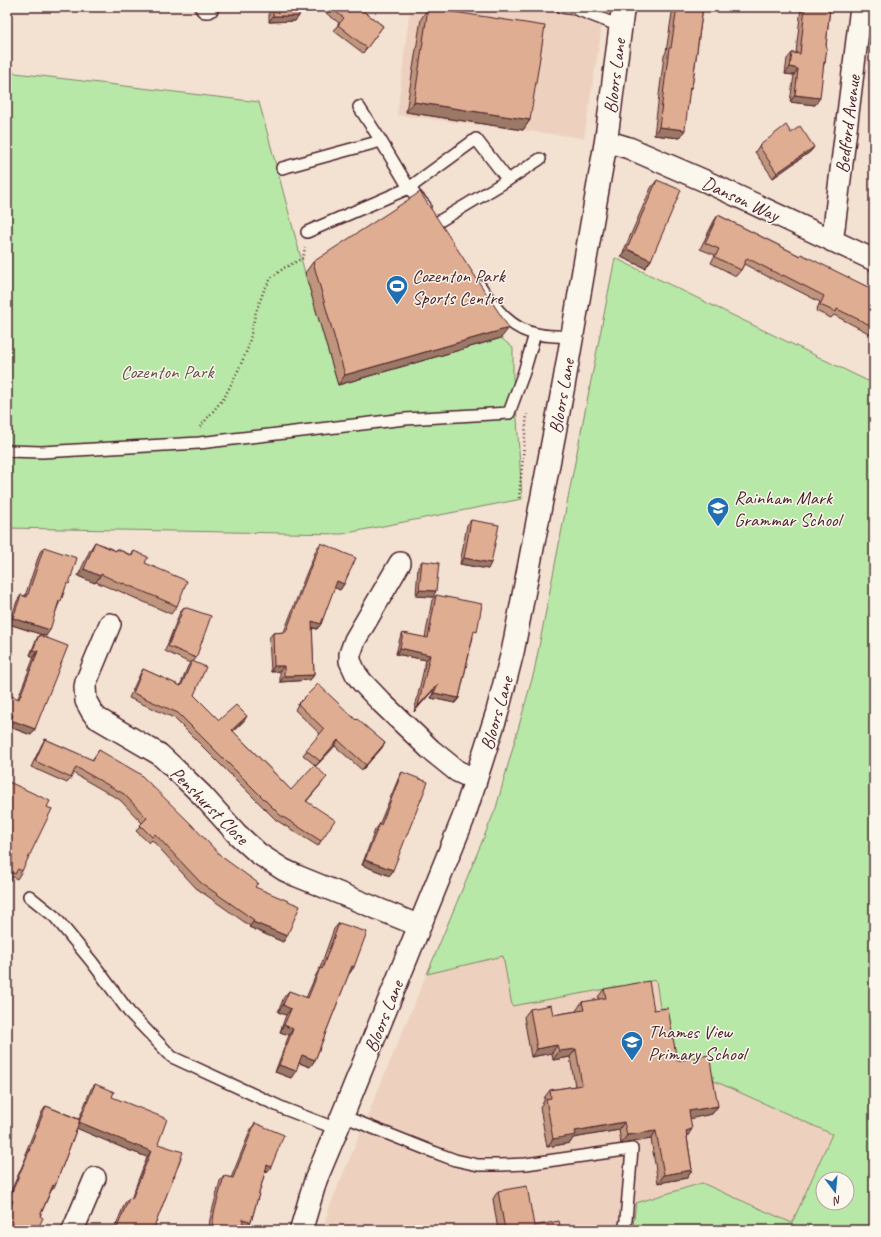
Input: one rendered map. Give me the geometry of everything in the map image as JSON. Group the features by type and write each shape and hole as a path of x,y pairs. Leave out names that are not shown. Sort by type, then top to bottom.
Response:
{"street":[{"name":"Bedford Avenue","path":"832,241 861,7"},
{"name":"Bloors Lane","path":"301,1230 316,1179 463,819 497,713 513,650 561,398 606,141 622,17"},
{"name":"Danson Way","path":"606,141 629,148 705,181 874,260"},
{"path":"400,563 355,640 350,654 352,667 362,682 382,703 432,750 457,771 476,780"},
{"name":"Penshurst Close","path":"110,624 85,687 88,706 97,718 145,746 172,766 202,795 237,834 271,862 297,876 420,926"},
{"path":"73,1230 95,1178"}],"lane":[{"path":"562,7 576,8 622,17"},
{"path":"359,107 382,141 409,188 445,232"},
{"path":"307,232 409,188 476,138 508,180"},
{"path":"282,168 382,141"},
{"path":"438,222 540,159"},
{"path":"472,275 504,316 516,327 535,334 571,338"},
{"path":"7,450 42,452 187,443 405,419 509,412 524,372 535,334"},
{"path":"29,896 55,917 92,962 129,1012 172,1057 285,1109 340,1122 456,1160 478,1164 526,1164 632,1149 624,1230"}],"path":[{"path":"187,443 224,398 248,348 255,315 264,290 272,277 284,268 303,258 307,232"},
{"path":"518,505 527,408"}],"shaded area":[{"path":"410,7 605,7 584,138 397,115"},
{"path":"615,258 874,384 874,1230 322,1230 331,1203 496,808 534,672"}],"green space":[{"name":"Cozenton Park","path":"7,72 259,102 305,273 338,385 501,338 513,348 513,378 522,499 342,534 7,528"},
{"name":"Rainham Mark Grammar School","path":"615,258 874,384 874,1230 631,1230 633,1226 636,1203 702,1183 792,1223 815,1172 815,1211 855,1211 855,1171 815,1171 832,1134 710,1079 672,1052 665,1008 660,1008 656,980 512,1006 503,956 427,974 496,808 534,672"}],"building":[{"path":"273,7 299,7 299,16 273,16"},
{"path":"329,7 358,7 383,26 367,48 338,25 344,18"},
{"path":"677,7 703,7 692,87 690,87 685,130 659,127 669,48 671,48"},
{"path":"805,7 830,7 827,47 820,98 795,95 798,69 790,67 792,53 800,54"},
{"path":"428,8 545,26 530,120 414,102"},
{"path":"786,125 791,133 800,126 814,147 777,173 759,146"},
{"path":"657,180 681,190 651,260 627,249"},
{"name":"Cozenton Park Sports Centre","path":"420,192 509,328 345,375 313,262"},
{"path":"718,215 800,256 801,254 874,290 874,327 837,309 836,312 820,305 824,296 747,258 741,270 715,257 719,249 705,243"},
{"path":"471,520 499,525 491,563 464,558"},
{"path":"95,542 116,551 117,549 132,556 134,551 148,557 145,563 187,581 177,606 101,574 100,576 84,569"},
{"path":"321,543 356,558 344,584 337,581 321,624 312,621 314,675 284,676 284,666 274,666 273,633 286,632"},
{"path":"44,547 77,558 69,584 67,583 61,601 59,601 50,630 13,618 21,595 27,597"},
{"path":"422,561 439,563 436,591 419,590"},
{"path":"436,595 482,604 477,632 474,631 459,698 434,693 438,684 418,706 430,655 400,648 403,633 428,638"},
{"path":"184,607 211,616 196,658 168,646"},
{"path":"39,635 68,646 35,729 11,720 13,715 7,713 7,694 19,699 38,651 33,650"},
{"path":"192,661 206,667 194,695 219,720 236,705 247,716 232,730 291,790 314,765 327,777 306,801 335,820 321,841 280,815 178,713 133,693 143,669 181,686"},
{"path":"318,684 356,720 357,719 385,743 366,765 338,740 320,761 306,750 324,729 298,704"},
{"path":"45,739 93,760 99,750 140,774 222,857 258,883 255,887 300,906 287,936 253,922 254,920 200,882 155,834 152,837 140,825 147,818 124,794 76,767 71,778 35,761"},
{"path":"402,772 428,782 393,870 365,860"},
{"path":"7,781 50,801 47,807 52,809 22,871 18,869 15,874 7,870"},
{"path":"339,923 367,932 315,1060 302,1055 296,1071 279,1065 293,1029 284,1025 291,1009 283,1005 289,991 308,998 320,968 322,969"},
{"path":"649,981 654,1010 668,1008 677,1061 709,1055 718,1106 689,1111 692,1129 686,1131 692,1170 664,1175 656,1131 627,1135 624,1122 575,1131 576,1135 553,1139 546,1099 551,1098 550,1090 582,1085 576,1049 559,1051 557,1045 537,1049 530,1009 551,1005 553,1015 584,1010 582,1002 606,998 604,989"},
{"path":"7,1077 10,1079 7,1087"},
{"path":"95,1084 114,1092 112,1097 167,1119 158,1144 183,1152 153,1230 148,1227 147,1230 116,1230 129,1198 132,1199 151,1151 79,1122"},
{"path":"46,1106 80,1120 55,1186 53,1185 40,1216 43,1218 37,1230 10,1230 13,1222 7,1220 7,1213 13,1201 9,1199"},
{"path":"255,1123 284,1135 271,1167 267,1165 251,1222 243,1219 242,1230 212,1230 214,1213 224,1176 233,1178"},
{"path":"527,1186 534,1226 559,1221 561,1230 505,1230 498,1191"}],"place":[{"name":"Cozenton Park Sports Centre","path":"397,306"},
{"name":"Rainham Mark Grammar School","path":"718,528"},
{"name":"Thames View Primary School","path":"632,1062"}]}
